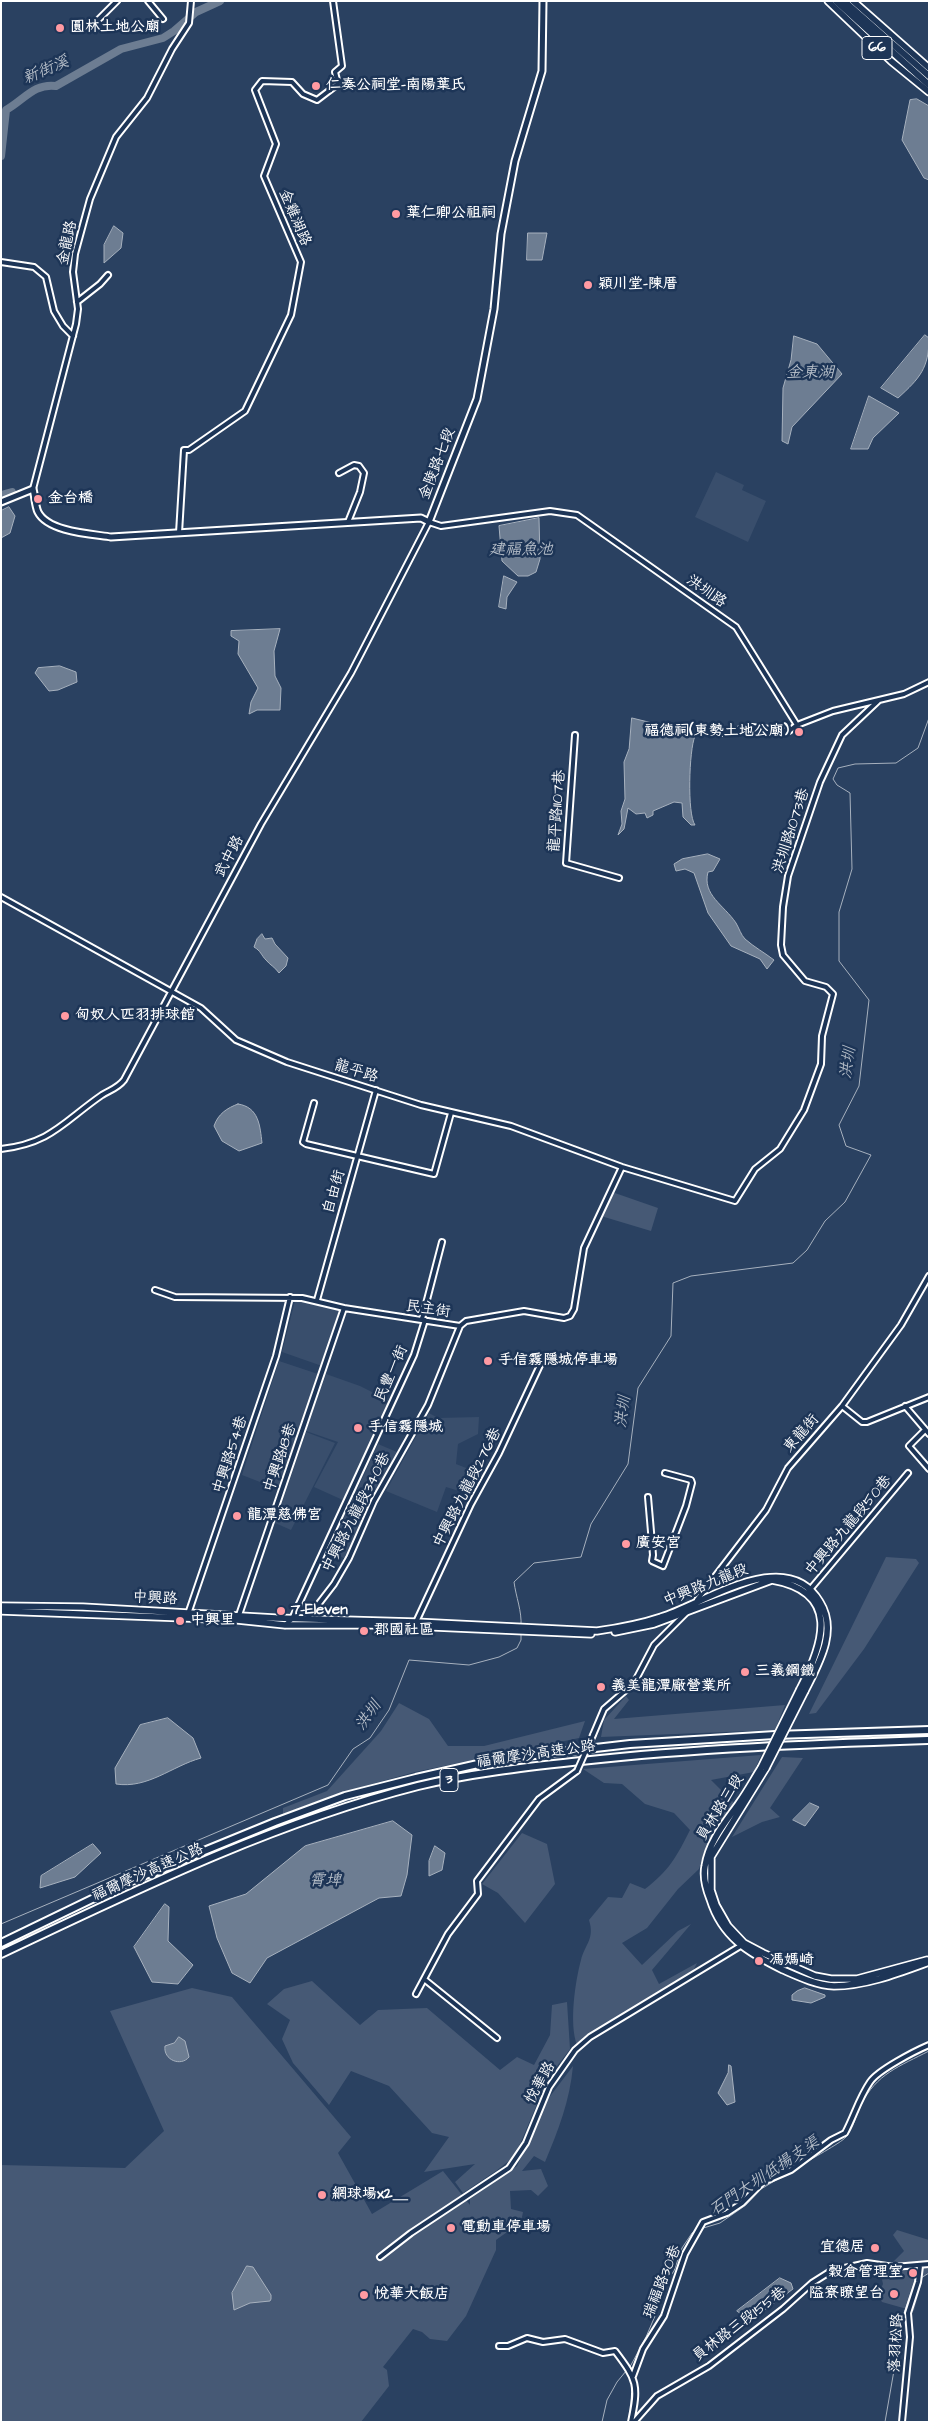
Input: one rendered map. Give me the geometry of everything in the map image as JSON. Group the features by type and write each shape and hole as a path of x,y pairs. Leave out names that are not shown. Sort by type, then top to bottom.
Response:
{"highway":[{"name":"66","path":"836,1 929,85"},
{"name":"66","path":"844,1 929,76"},
{"name":"福爾摩沙高速公路","path":"1,1943 121,1886 284,1819 345,1796 459,1768 500,1759 630,1744 775,1735 929,1730"},
{"name":"福爾摩沙高速公路","path":"1,1954 127,1895 279,1830 348,1806 420,1786 506,1770 612,1757 810,1744 929,1740"}],"main road":[{"name":"66","path":"828,1 891,61 929,92"},
{"name":"66","path":"853,1 929,68"},
{"name":"中興路九龍段","path":"527,1629 565,1634 628,1630 654,1624 759,1578 774,1576 791,1579 808,1591"},
{"name":"中興路九龍段","path":"527,1629 597,1630 616,1628 662,1617 772,1580 788,1583 808,1591"},
{"name":"員林路三段","path":"808,1591 817,1604 821,1622 815,1665 763,1768 716,1835 708,1851 704,1868 706,1890 714,1914 742,1944 800,1978 835,1986 873,1980 929,1961"},
{"name":"中興路","path":"1,1606 76,1607 304,1626"},
{"name":"中興路","path":"1,1611 188,1616 239,1615 308,1619"},
{"path":"308,1619 527,1629"},
{"path":"304,1626 415,1624"}],"street":[{"path":"96,22 117,1"},
{"path":"148,1 164,19"},
{"name":"金龍路","path":"33,489 73,336 78,309 73,272 75,254 90,199 116,137 147,98 172,49 189,23 188,14 191,1"},
{"name":"金雞湖路","path":"180,532 184,450 189,450 244,410 291,315 301,262 264,176 276,144 255,90 262,81 292,82 303,94 317,100 338,84 335,72 342,66 333,1"},
{"name":"金陵路七段","path":"33,489 38,513 49,523 62,528 111,537 421,518 430,522 477,399 494,309 501,234 515,161 542,70 543,1"},
{"path":"1,262 34,267 46,277 54,311 63,326 73,336"},
{"path":"77,302 100,284 108,274"},
{"path":"339,472 354,465 359,466 364,473 360,492 348,522"},
{"path":"5,500 33,489"},
{"name":"洪圳路","path":"430,522 441,526 550,511 577,515 736,627 797,725"},
{"name":"武中路","path":"1,1149 26,1145 54,1133 103,1094 121,1084 170,991 222,900 261,824 351,672 430,522"},
{"path":"723,733 752,726 789,731 797,725 833,711 904,694 929,682"},
{"name":"洪圳路1073巷","path":"735,1201 755,1169 780,1149 798,1123 821,1064 822,1036 833,994 826,987 805,981 783,955 781,946 788,876 820,782 842,735 878,701"},
{"name":"龍平路1107巷","path":"575,735 566,863 619,878"},
{"name":"龍平路","path":"1,897 202,1008 236,1040 286,1062 451,1112 511,1126 622,1167 735,1201"},
{"name":"自由街","path":"317,1300 376,1090"},
{"path":"314,1103 303,1142 356,1158 434,1174 451,1112"},
{"name":"民主街","path":"155,1290 175,1297 317,1300 344,1308 460,1326 466,1321 524,1311 564,1318 570,1316 574,1309 584,1248 622,1167"},
{"name":"民豐一街","path":"284,1625 292,1619 414,1355 442,1242"},
{"name":"東龍街","path":"424,1979 448,1934 478,1894 477,1881 539,1799 577,1772 604,1709 634,1683 654,1645 691,1607 766,1510 788,1468 842,1406 902,1325 929,1276"},
{"name":"中興路54巷","path":"188,1616 276,1356 290,1298"},
{"name":"中興路18巷","path":"239,1615 344,1308"},
{"name":"中興路九龍段340巷","path":"304,1626 334,1584 349,1558 374,1501 428,1405 460,1326"},
{"name":"中興路九龍段276巷","path":"415,1624 470,1504 499,1453 542,1361"},
{"path":"842,1406 862,1422 867,1422 929,1397"},
{"path":"905,1406 927,1432 909,1446 929,1469"},
{"path":"648,1497 652,1561 663,1566 686,1506 692,1483 691,1480 665,1473"},
{"name":"中興路九龍段50巷","path":"808,1591 908,1473"},
{"name":"悅華路","path":"380,2257 411,2233 509,2168 526,2143 549,2087 574,2050 590,2037 742,1944"},
{"path":"416,1994 424,1979 497,2038"},
{"name":"瑞福路30巷","path":"633,2376 643,2349 664,2316 684,2254 703,2222 727,2213 742,2203 763,2182 791,2170 831,2140 844,2134 853,2111 876,2075 909,2054 929,2045"},
{"name":"員林路三段155巷","path":"632,2422 658,2396 709,2366 783,2309 812,2283 831,2272 867,2263 894,2267 929,2264"},
{"name":"落羽松路","path":"902,2422 910,2337 908,2313 918,2280 920,2266"},
{"path":"500,2346 508,2346 527,2338 542,2342 565,2339 603,2353 615,2351 633,2376 636,2399 632,2422"}],"shaded area":[{"path":"716,472 744,485 742,490 766,501 748,542 695,517"},
{"path":"612,1192 658,1208 651,1231 601,1216"},
{"path":"295,1301 312,1303 339,1311 322,1366 282,1352"},
{"path":"279,1361 318,1374 281,1486 278,1489 242,1475"},
{"path":"326,1374 360,1386 390,1401 345,1501 314,1487 338,1442 306,1431"},
{"path":"429,1413 438,1418 479,1417 478,1434 458,1444 456,1464 479,1473 469,1494 446,1487 437,1512 386,1491"},
{"path":"306,1432 335,1443 291,1530 275,1523"},
{"path":"378,1444 397,1452 366,1512 351,1503"},
{"path":"350,1505 366,1513 346,1559 328,1551"},
{"path":"886,1557 916,1559 919,1563 864,1649 816,1713 809,1714"},
{"path":"626,1696 629,1700 614,1719 785,1705 775,1730 601,1737 604,1720"},
{"path":"399,1703 429,1719 448,1746 484,1746 585,1721 579,1738 415,1772 340,1793 283,1814 283,1808 327,1791 381,1731"},
{"path":"761,1755 754,1772 711,1780 736,1805 703,1856 699,1869 678,1889 647,1928 622,1943 642,1965 678,1931 691,1924 652,1970 659,1984 697,1963 692,1973 577,2045 573,2026 574,2003 581,1960 591,1932 589,1920 608,1897 622,1898 630,1883 645,1889 660,1876 672,1862 690,1830 674,1813 645,1804 622,1784 604,1783 583,1769"},
{"path":"782,1757 803,1758 770,1808 780,1817 762,1822 732,1837"},
{"path":"522,1833 547,1844 555,1884 525,1923 498,1893 482,1884"},
{"path":"312,1981 360,2025 378,2010 427,2008 500,2070 517,2057 534,2065 550,2035 552,2005 567,2002 570,2049 548,2078 515,2156 463,2193 455,2182 475,2164 424,2172 449,2137 432,2133 389,2086 351,2071 329,2105 293,2063 282,2039 290,2020 267,2004 284,1989"},
{"path":"192,1988 232,1997 351,2137 338,2153 372,2214 443,2171 470,2205 470,2199 517,2166 548,2099 573,2066 559,2127 545,2162 534,2156 522,2171 541,2169 548,2186 538,2196 531,2190 510,2191 511,2209 523,2212 521,2222 496,2240 496,2250 466,2316 447,2341 430,2339 422,2332 413,2329 383,2367 387,2370 389,2386 361,2422 1,2422 1,2165 125,2168 164,2131 110,2011"},
{"path":"897,2230 929,2240 929,2272 923,2277 914,2311 882,2302 878,2295 883,2284 880,2271 891,2264 904,2251 893,2235"}],"water":[{"path":"917,99 929,106 929,180 924,178 902,140 910,100"},
{"path":"114,226 123,233 121,248 104,263 104,245"},
{"path":"528,233 547,233 542,260 527,260"},
{"path":"925,335 929,338 929,348 922,372 898,398 881,388"},
{"name":"金東湖","path":"794,336 817,344 842,374 792,427 788,444 782,441 783,388 791,360"},
{"path":"869,396 899,413 873,438 868,449 851,449"},
{"path":"9,507 15,516 10,533 1,538 1,511"},
{"name":"建福魚池","path":"539,518 540,559 536,572 528,576 518,576 502,561 499,526"},
{"path":"504,576 517,582 507,597 506,609 499,607"},
{"path":"280,629 274,651 275,676 281,688 280,710 257,710 249,714 251,702 258,688 238,654 239,641 231,636 231,631"},
{"path":"60,666 76,672 77,682 58,690 49,691 35,673 38,668"},
{"path":"632,718 693,733 695,736 691,754 690,796 692,819 695,825 691,825 683,817 682,803 674,802 653,811 653,815 647,818 645,813 636,814 628,808 624,829 618,835 622,824 621,811 625,799 624,762 629,749"},
{"path":"708,854 720,859 713,871 708,872 708,887 711,893 736,923 745,939 774,960 767,969 760,959 731,946 708,913 694,873 685,869 676,871 674,864 682,859"},
{"path":"262,934 265,939 272,938 288,958 286,966 279,973 254,947 257,939"},
{"path":"238,1104 245,1106 254,1113 259,1124 262,1143 239,1151 222,1141 214,1126 223,1112"},
{"path":"168,1718 193,1738 201,1758 149,1780 128,1785 116,1784 115,1768 140,1725"},
{"path":"810,1803 819,1807 805,1826 793,1820"},
{"name":"霄埤","path":"393,1821 412,1835 407,1875 401,1896 379,1898 267,1958 250,1983 232,1973 217,1938 209,1906 246,1894 305,1846"},
{"path":"93,1844 101,1853 75,1877 40,1888 41,1876"},
{"path":"435,1846 445,1853 442,1870 429,1876 429,1861"},
{"path":"165,1904 169,1907 168,1941 193,1965 178,1984 152,1982 134,1947"},
{"path":"805,1988 825,1995 825,1997 811,2003 792,2000 792,1995"},
{"path":"179,2037 185,2041 189,2057 186,2060 177,2062 167,2055 165,2046 174,2043"},
{"path":"729,2065 731,2066 735,2102 727,2105 718,2093 728,2073"},
{"path":"247,2266 253,2267 271,2295 271,2299 270,2301 250,2303 234,2310 232,2293"},
{"path":"780,2278 791,2283 793,2289 750,2321 737,2311"}],"waterway":[{"name":"新街溪","path":"1,156 6,110 30,93 41,87 56,86 121,49 163,38 196,12 220,1"},
{"name":"新街溪","path":"1,495 12,492"},
{"name":"洪圳","path":"521,1626 520,1609 514,1582 534,1563 581,1557 591,1524 628,1464 638,1388 671,1336 673,1283 691,1276 793,1263 807,1250 825,1221 845,1202 871,1155 846,1146 839,1125 859,1086 869,1000 839,961 839,912 852,869 850,793 837,785 833,779 838,768 855,764 896,763 918,748 929,718"},
{"name":"洪圳","path":"1,1924 328,1785 353,1749 370,1738 389,1710 409,1660 469,1665 499,1657 517,1648 521,1640 521,1633"},
{"name":"石門大圳低揚支渠","path":"800,2166 846,2137 867,2094 881,2078 929,2051"},
{"name":"石門大圳低揚支渠","path":"700,2229 720,2223 746,2205 761,2189 788,2173"},
{"name":"石門大圳低揚支渠","path":"602,2422 607,2400 617,2382 631,2365 646,2337 655,2316 663,2286 674,2271 682,2248 692,2233 696,2231"},
{"path":"921,2278 929,2273"},
{"path":"885,2422 904,2313 917,2280"}],"place":[{"name":"圓林土地公廟","path":"60,28"},
{"name":"仁奏公祠堂-南陽葉氏","path":"316,86"},
{"name":"葉仁卿公祖祠","path":"396,214"},
{"name":"穎川堂-陳厝","path":"588,285"},
{"name":"金台橋","path":"38,499"},
{"name":"福德祠(東勢土地公廟)","path":"799,732"},
{"name":"匈奴人匹羽排球館","path":"65,1016"},
{"name":"手信霧隱城停車場","path":"488,1361"},
{"name":"手信霧隱城","path":"358,1428"},
{"name":"龍潭慈佛宮","path":"237,1516"},
{"name":"廣安宮","path":"626,1544"},
{"name":"7-Eleven","path":"281,1611"},
{"name":"中興里","path":"180,1621"},
{"name":"郡國社區","path":"364,1631"},
{"name":"三義鋼鐵","path":"745,1672"},
{"name":"義美龍潭廠營業所","path":"601,1687"},
{"name":"馮媽崎","path":"759,1961"},
{"name":"網球場x2＿","path":"322,2195"},
{"name":"電動車停車場","path":"451,2228"},
{"name":"宜德居","path":"875,2248"},
{"name":"穀倉管理室","path":"913,2273"},
{"name":"隘寮瞭望台","path":"894,2294"},
{"name":"悅華大飯店","path":"364,2295"}]}
